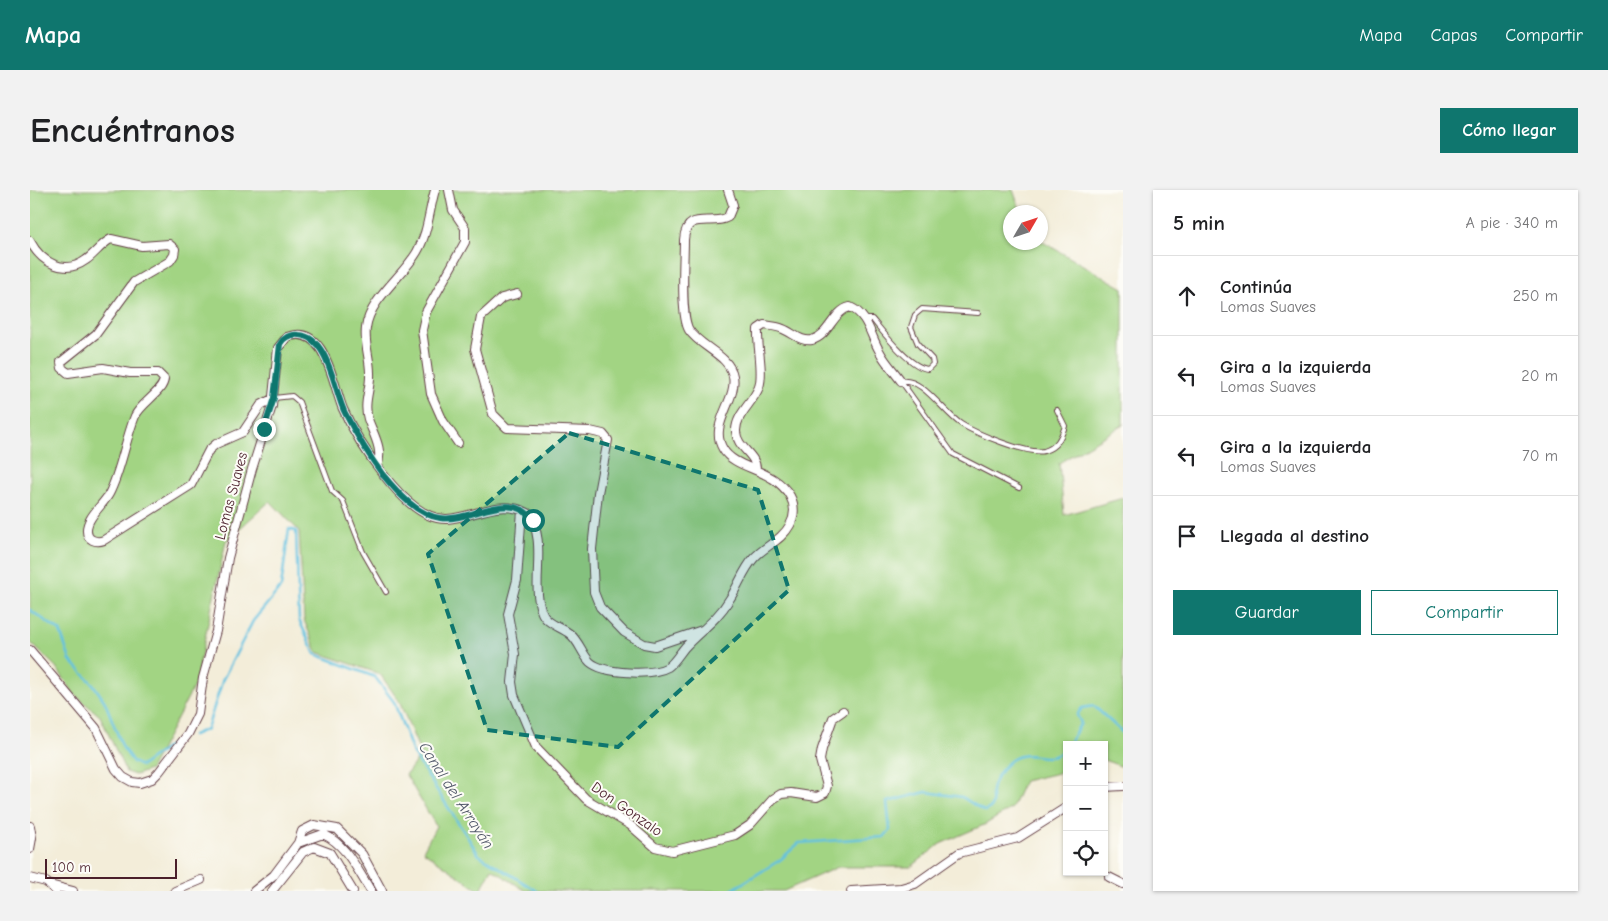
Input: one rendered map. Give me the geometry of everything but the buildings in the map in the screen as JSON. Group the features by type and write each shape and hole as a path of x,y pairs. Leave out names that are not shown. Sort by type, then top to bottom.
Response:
{"street":[{"path":"377,466 380,460 379,448 366,410 370,376 365,339 367,322 374,307 410,263 420,246 427,228 435,190"},
{"path":"449,190 453,210 465,228 465,242 426,312 422,330 431,394 443,421 458,443"},
{"path":"522,510 533,520 536,530 540,606 543,616 574,638 593,664 614,671 660,671 671,665 723,610 753,558 785,532 793,517 792,500 786,490 773,478 733,458 723,448 720,439 720,424 733,387 733,375 727,364 692,333 685,316 686,230 698,220 722,220 728,217 733,205 728,190"},
{"path":"30,241 43,259 60,266 80,263 110,239 142,246 169,244 175,249 170,261 134,282 96,334 61,362 62,368 68,373 103,368 130,373 158,373 164,380 161,388 141,406 135,416 110,493 87,527 88,534 92,540 98,542 104,540 191,485 209,450 216,444 243,432 261,405 274,398"},
{"path":"517,294 502,298 481,317 475,349 493,414 508,428 590,431 603,434 608,440 598,492 592,549 594,592 600,606 624,632 644,644 655,646 704,629"},
{"path":"756,469 756,462 740,444 736,434 737,423 758,389 762,376 756,346 758,329 764,325 783,329 799,338 813,340 820,335 843,308 850,307 856,309 865,319 881,354 901,381"},
{"name":"Lomas Suaves","path":"30,650 96,728 116,769 123,777 132,782 140,783 152,779 159,772 188,734 198,714 203,678 216,631 228,558 274,398 278,351 281,341 294,335 311,339 325,358 346,415 377,466 401,494 418,509 434,517 453,518 499,507 522,510"},
{"name":"Don Gonzalo","path":"522,510 517,580 508,614 515,654 512,682 516,701 536,748 546,760 586,799 630,825 655,847 672,851 726,839 750,825 773,799 781,794 791,793 816,797 825,793 827,786 820,760 821,754 834,718 843,711"},
{"path":"1108,787 1123,786"},
{"path":"851,891 901,888 916,884 959,853 1018,838 1063,810"},
{"path":"272,891 298,843 302,831 314,825 337,829 362,854 382,891"},
{"path":"30,826 32,838 30,850"},
{"path":"298,843 323,834 334,839 346,853 371,891"},
{"path":"254,891 278,878 303,852 314,847 330,853 353,891"},
{"path":"1109,877 1123,884"},
{"path":"30,878 42,880 56,891"},
{"path":"175,891 201,880"},
{"path":"50,885 63,886 73,891"}],"lane":[{"path":"865,319 872,319 902,353 922,369 928,369 933,364 932,359 918,344 911,327 917,312 922,309 978,313"},
{"path":"901,381 917,383 942,409 961,424 998,440 1033,452 1050,448 1061,438 1065,426 1057,410"},
{"path":"901,381 953,454 1019,488"},
{"path":"274,398 292,396 299,402 332,490 343,501 363,552 386,592"}],"highlighted area":[{"path":"569,433 758,490 789,590 618,747 487,730 428,554"}],"green space":[{"path":"30,190 1013,190 1018,205 1003,205 1003,250 1048,250 1048,245 1123,288 1123,425 1059,463 1064,515 1123,498 1123,767 1108,761 1108,741 1063,741 1063,772 1024,781 1012,808 986,824 940,844 911,867 838,867 784,891 526,891 492,869 480,891 423,851 436,826 406,775 421,754 399,701 380,674 317,652 304,620 299,531 270,501 226,541 195,684 150,770 135,775 126,772 100,716 75,695 56,667 30,642"}],"waterway":[{"name":"Canal del Arrayán","path":"193,735 207,729 223,679 253,621 281,587 289,529 296,531 299,620 315,654 375,677 394,702 413,753 479,855 537,891"},
{"name":"Canal del Arrayán","path":"30,610 60,631 70,660 93,684 105,702 123,748 133,762 141,766 172,744"},
{"name":"Canal del Arrayán","path":"1070,741 1081,723 1077,715 1082,708 1094,706 1123,733"},
{"name":"Canal del Arrayán","path":"730,891 780,860 799,843 884,837 890,830 887,802 926,792 962,797 984,811 988,810 992,805 994,782 1010,761 1027,755 1054,756 1063,751"}],"route":[{"path":"264,429 274,398 278,348 281,341 287,337 294,335 303,336 311,339 322,351 330,368 342,407 370,456 394,487 418,509 434,517 447,519 506,507 522,510 528,513 533,520"}]}
